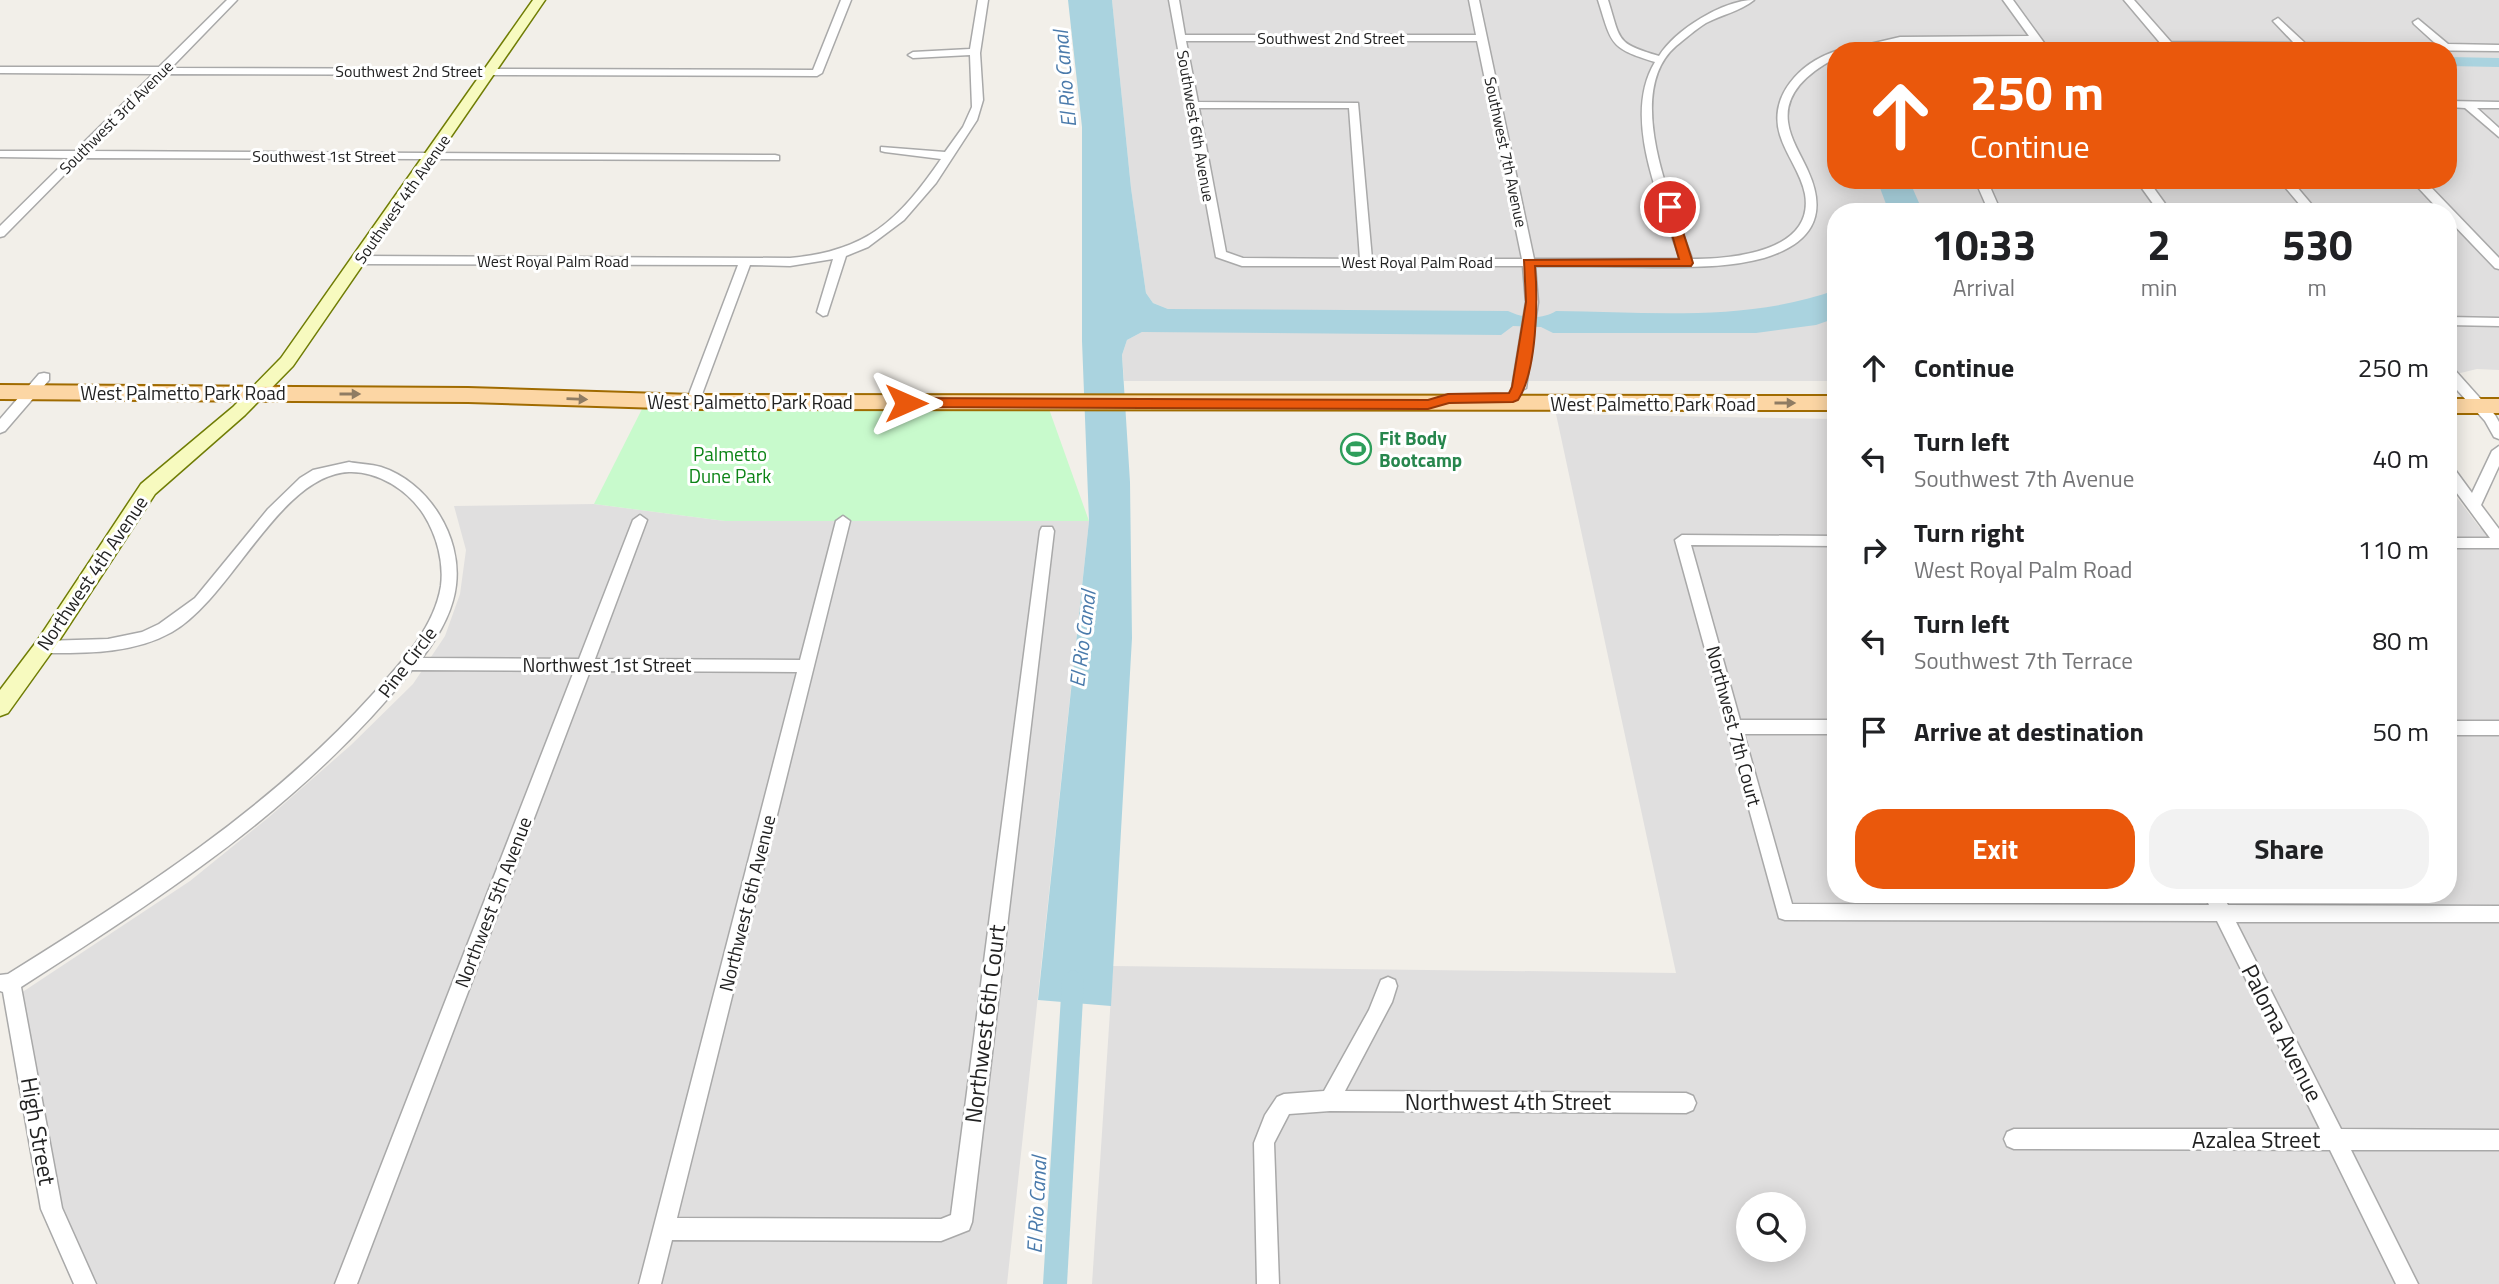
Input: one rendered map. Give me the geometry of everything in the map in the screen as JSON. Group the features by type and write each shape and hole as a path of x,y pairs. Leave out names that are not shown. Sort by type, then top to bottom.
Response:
{"main road":[{"name":"West Palmetto Park Road","path":"0,377 37,384 265,386 481,395 1168,395 1402,387 1827,387"},
{"name":"West Palmetto Park Road","path":"0,392 37,384"},
{"path":"1315,404 1320,398 1329,395 1387,394 1402,387"},
{"path":"1428,404 1448,398 1513,397 1519,387"},
{"path":"2457,389 2499,390"},
{"name":"West Palmetto Park Road","path":"1168,395 1315,404 1827,403"},
{"path":"2457,406 2489,406"}],"street":[{"name":"Southwest 3rd Avenue","path":"0,233 232,0"},
{"name":"Southwest 4th Avenue","path":"265,386 287,362 360,260 539,0"},
{"name":"Southwest 2nd Street","path":"0,70 817,72 846,0"},
{"name":"West Royal Palm Road","path":"360,260 803,261 841,254 864,245 892,227 926,190 976,108 978,97 975,52 983,0"},
{"name":"Southwest 6th Avenue","path":"1174,0 1220,251"},
{"name":"Southwest 7th Avenue","path":"1474,0 1529,263 1532,302 1519,387"},
{"path":"1603,0 1616,41 1621,47 1660,60"},
{"path":"1687,263 1645,117 1647,89 1660,60 1671,45 1695,25 1749,0"},
{"path":"2008,0 2039,42"},
{"path":"2129,0 2166,42"},
{"path":"2278,21 2298,42"},
{"path":"2418,22 2440,42"},
{"name":"Southwest 2nd Street","path":"1180,38 1482,38"},
{"path":"1890,42 2037,39"},
{"path":"2457,48 2499,48"},
{"path":"914,55 975,52"},
{"name":"West Royal Palm Road","path":"1220,251 1229,260 1242,262 1687,263 1745,260 1784,246 1806,224 1812,205 1810,192 1784,130 1783,106 1786,95 1800,76 1827,60"},
{"path":"2457,104 2499,105"},
{"path":"2467,104 2499,134"},
{"path":"1192,105 1354,105 1366,262"},
{"path":"885,149 948,156"},
{"name":"Southwest 1st Street","path":"0,154 775,158"},
{"path":"2293,189 2304,203"},
{"path":"2426,189 2439,203"},
{"path":"2457,221 2499,265"},
{"path":"823,312 841,254"},
{"path":"696,393 746,262"},
{"path":"2457,321 2499,321"},
{"path":"0,428 37,384"},
{"name":"Northwest 4th Avenue","path":"0,707 44,647 148,489 265,386"},
{"path":"2457,390 2489,406 2499,434"},
{"path":"2473,506 2499,451"},
{"name":"Pine Circle","path":"6,983 150,894 255,817 348,733 408,664 433,629 445,604 451,580 446,538 433,513 404,485 374,471 348,467 316,475 301,483 189,613 158,633 122,644 44,647"},
{"path":"2457,483 2499,541"},
{"name":"Northwest 5th Avenue","path":"346,1284 640,520"},
{"name":"Northwest 6th Avenue","path":"650,1284 843,521"},
{"name":"Northwest 6th Court","path":"664,1229 941,1230 961,1222 1047,531"},
{"name":"Northwest 7th Court","path":"1827,541 1682,540 1785,912 2222,914"},
{"path":"2457,543 2499,541"},
{"name":"Northwest 1st Street","path":"408,664 806,666"},
{"path":"1735,727 1827,727"},
{"path":"2457,728 2499,728"},
{"name":"Paloma Avenue","path":"2217,903 2407,1284"},
{"path":"2222,914 2499,914"},
{"name":"High Street","path":"6,983 52,1209 85,1284"},
{"path":"1330,1101 1342,1072 1374,1026 1388,986"},
{"name":"Northwest 4th Street","path":"1268,1284 1264,1143 1272,1122 1284,1104 1330,1101 1686,1102"},
{"name":"Azalea Street","path":"2014,1139 2499,1140"}],"shaded area":[{"path":"1112,0 2499,0 2499,370 2477,369 2457,374 2457,203 1827,203 1827,381 1124,381 1122,355 1127,340 1142,332 1196,331 1197,310 1168,309 1153,303 1146,293 1131,188"},
{"path":"1556,414 1827,419 1827,903 2457,903 2457,498 2480,528 2499,528 2499,1284 1092,1284 1113,966 1676,973"},
{"path":"594,504 725,521 1089,521 1007,1284 87,1284 70,1247 18,995 190,881 351,745 413,684 445,636 460,594 466,550 454,506"}],"green space":[{"name":"Palmetto Dune Park","path":"643,407 1049,409 1089,521 725,521 594,504"}],"water":[{"path":"1068,0 1112,0 1131,188 1146,293 1153,303 1168,309 1508,311 1532,317 1545,316 1556,311 1698,313 1768,307 1827,293 1827,321 1756,333 1553,333 1541,327 1513,326 1501,335 1142,332 1127,340 1122,355 1130,482 1132,638 1111,1006 1038,1000 1089,521 1082,341 1082,127"},
{"path":"2457,57 2499,58 2499,67 2457,66"},
{"path":"1880,189 1913,189 1919,203 1886,203"}],"waterway":[{"name":"El Rio Canal","path":"1055,1284 1073,980"}],"place":[{"name":"Fit Body Bootcamp","path":"1356,449"}],"route":[{"path":"906,403 1428,404 1448,398 1513,397 1518,392 1532,302 1529,263 1687,263 1670,207"}]}
